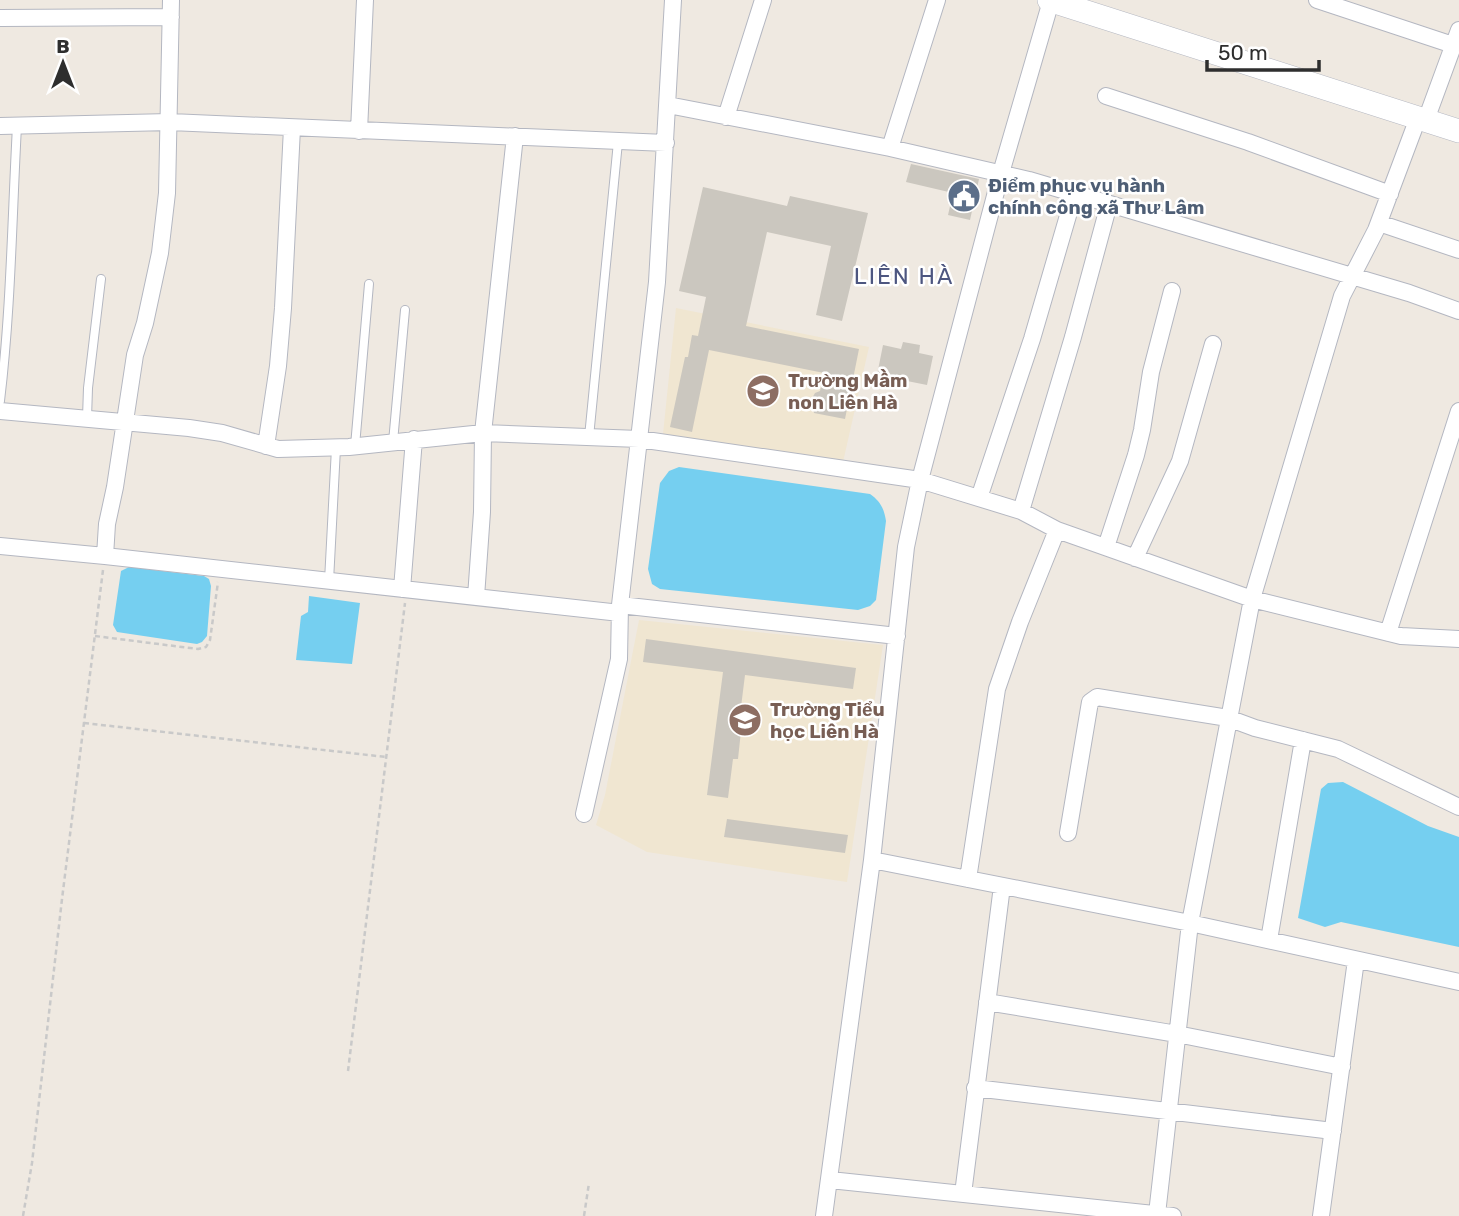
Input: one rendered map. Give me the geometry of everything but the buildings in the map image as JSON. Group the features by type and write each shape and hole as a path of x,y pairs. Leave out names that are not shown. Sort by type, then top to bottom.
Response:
{"main road":[{"path":"1050,0 1459,131"}],"street":[{"path":"31,0 32,17"},
{"path":"105,556 107,524 135,355 160,253 167,193 171,0"},
{"path":"359,131 365,0"},
{"path":"584,814 619,659 620,609 657,282 673,0"},
{"path":"726,117 762,0"},
{"path":"890,148 937,0"},
{"path":"824,1216 872,860 906,547 920,480 1050,0"},
{"path":"830,1180 1165,1215 1168,1111 1190,923 1252,599 1342,296 1379,223 1456,37 1317,0"},
{"path":"0,18 171,17"},
{"path":"1106,96 1248,142 1390,194"},
{"path":"668,105 890,148 1001,173 1459,311"},
{"path":"0,126 170,122 666,143"},
{"path":"266,446 278,366 283,308 292,128"},
{"path":"476,597 482,512 483,433 515,136"},
{"path":"979,498 1032,339 1074,195"},
{"path":"1021,511 1109,204"},
{"path":"1379,223 1459,250"},
{"path":"1106,547 1136,455 1151,372 1172,291"},
{"path":"1135,558 1180,461 1213,344"},
{"path":"0,411 222,433 278,449 355,446 483,433 639,439 920,480 1021,511 1057,530 1252,599 1388,633 1433,639 1459,639"},
{"path":"1388,633 1459,411"},
{"path":"405,589 414,439"},
{"path":"968,879 997,689 1020,622 1057,530"},
{"path":"0,546 476,597 897,636"},
{"path":"1068,833 1090,702 1094,698 1228,718 1255,728 1338,749 1459,807"},
{"path":"1269,940 1303,740"},
{"path":"872,860 1190,923 1459,982"},
{"path":"963,1194 1002,886"},
{"path":"1321,1216 1356,960"},
{"path":"987,1002 1177,1034 1342,1067"},
{"path":"975,1088 1333,1131"}],"lane":[{"path":"0,401 10,303 10,232 17,126"},
{"path":"589,437 618,142"},
{"path":"87,418 101,279"},
{"path":"355,446 369,284"},
{"path":"393,442 405,310"},
{"path":"328,581 336,447"}],"path":[{"path":"23,1216 32,1163 105,556"},
{"path":"95,636 198,649 206,647 210,640 219,569"},
{"path":"348,1071 405,589"},
{"path":"84,723 386,757"},
{"path":"584,1216 589,1183"}],"shaded area":[{"name":"Trường Mầm non Liên Hà","path":"676,308 869,347 843,462 663,434"},
{"name":"Trường Tiểu học Liên Hà","path":"639,620 883,645 847,882 647,852 596,825 605,795"}],"water":[{"path":"679,467 870,494 881,505 886,521 876,600 870,606 858,610 660,589 652,584 648,569 660,483 669,471"},
{"path":"129,567 204,576 209,579 211,586 207,636 202,642 197,644 117,632 113,625 121,571"},
{"path":"309,596 360,603 352,664 296,660 301,616 308,612"},
{"path":"1343,782 1428,826 1459,837 1459,947 1341,922 1325,927 1298,918 1321,789 1328,783"}],"place":[{"name":"Điểm phục vụ hành chính công xã Thư Lâm","path":"964,196"},
{"name":"Trường Mầm non Liên Hà","path":"763,391"},
{"name":"Trường Tiểu học Liên Hà","path":"745,720"}],"district":[{"name":"LIÊN HÀ","path":"904,276"}]}
